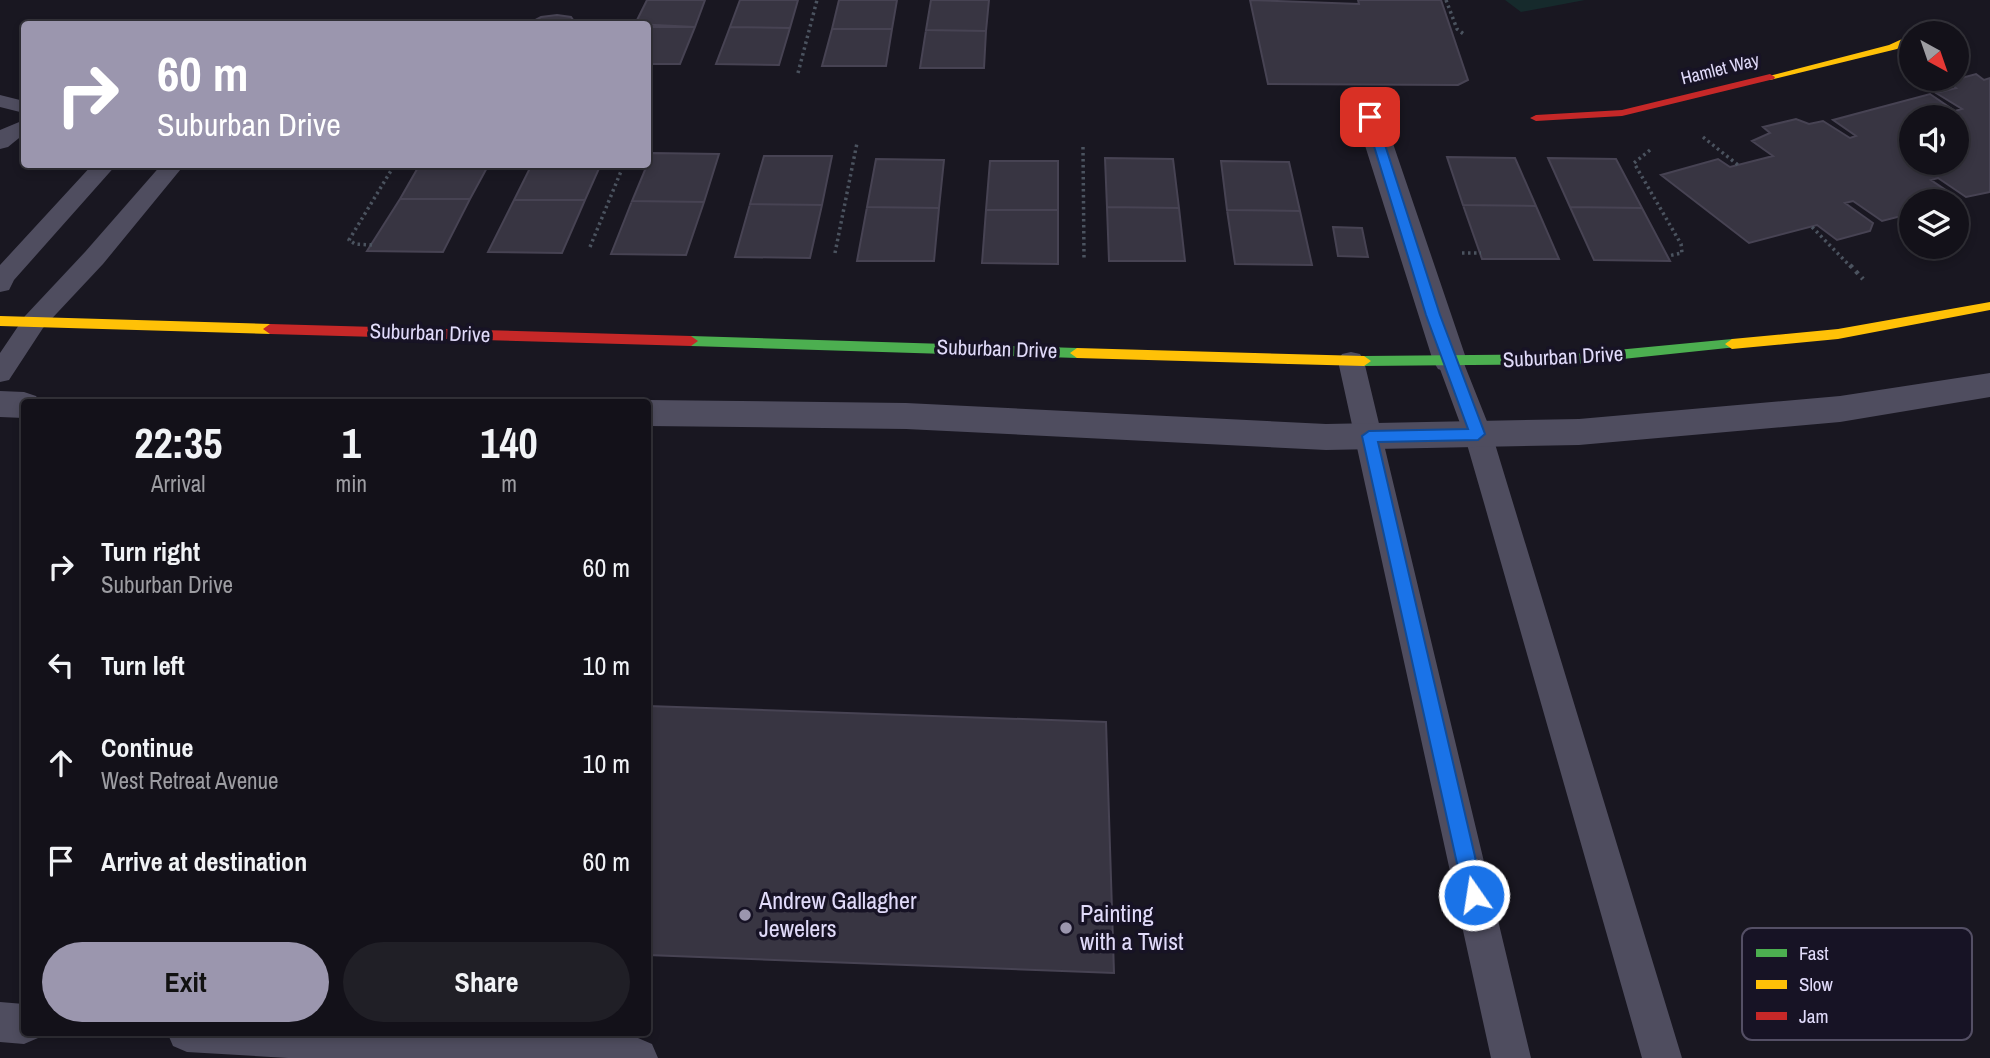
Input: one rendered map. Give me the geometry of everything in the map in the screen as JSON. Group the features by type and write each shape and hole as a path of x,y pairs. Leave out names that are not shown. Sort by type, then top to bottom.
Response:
{"street":[{"name":"Hamlet Way","path":"1536,118 1622,113 1899,44"},
{"path":"1370,117 1450,361"},
{"name":"Suburban Drive","path":"0,321 1450,361 1575,359 1824,335 1990,306"},
{"path":"651,413 906,416 1312,436 1579,432 1840,409 1990,385"},
{"path":"0,404 21,405"}],"lane":[{"path":"0,101 21,106"},
{"path":"0,142 10,132 21,127"},
{"path":"0,284 4,276 102,168"},
{"path":"0,373 34,322 94,258 171,168"},
{"path":"1351,360 1511,1058"},
{"path":"1450,361 1478,434 1662,1058"},
{"path":"0,1023 21,1024"},
{"path":"256,1036 638,1058"}],"path":[{"path":"798,73 817,0"},
{"path":"1446,0 1457,29 1465,35"},
{"path":"1703,137 1738,165"},
{"path":"835,253 857,143"},
{"path":"1083,146 1084,258"},
{"path":"1650,150 1634,163 1681,244 1682,253 1668,256"},
{"path":"372,244 355,244 349,240 392,168"},
{"path":"590,247 622,168"},
{"path":"1812,227 1863,279"},
{"path":"1457,253 1481,253"}],"green space":[{"path":"1505,0 1585,0 1521,12"}],"building":[{"path":"647,0 705,0 695,27 651,25 651,21 636,21"},
{"path":"740,0 798,0 790,28 730,27"},
{"path":"839,0 897,0 892,29 832,29"},
{"path":"931,0 989,0 986,31 926,30"},
{"path":"1250,0 1359,4 1358,0 1441,0 1468,80 1458,85 1268,84"},
{"path":"557,15 571,17 574,21 534,21"},
{"path":"651,27 695,27 680,64 651,64"},
{"path":"730,27 790,28 779,65 716,64"},
{"path":"832,29 892,29 886,66 822,66"},
{"path":"926,30 986,31 984,68 920,68"},
{"path":"1976,74 1984,80 1990,78 1990,192 1969,196 1969,189 1954,189 1938,178 1931,180 1944,189 1899,189 1899,217 1882,221 1853,201 1845,203 1873,223 1870,231 1837,240 1817,225 1749,243 1661,175 1718,159 1730,167 1773,156 1752,141 1770,133 1763,127 1796,119 1809,124 1823,121 1850,138 1856,136 1833,120 1930,94 1946,105 1899,105 1899,175 1969,175 1969,105 1956,105 1936,93 1969,91 1969,76"},
{"path":"652,153 719,154 704,202 632,201 646,168 651,168"},
{"path":"764,156 832,156 822,205 750,204"},
{"path":"1447,157 1515,158 1536,206 1463,205"},
{"path":"1105,158 1173,159 1179,208 1107,207"},
{"path":"1548,158 1616,159 1642,208 1570,207"},
{"path":"876,159 944,160 939,208 867,207"},
{"path":"990,161 1058,161 1058,210 986,210"},
{"path":"1221,161 1289,162 1300,211 1227,210"},
{"path":"418,168 487,168 470,199 400,199"},
{"path":"530,168 599,168 585,200 514,200"},
{"path":"400,199 470,199 443,252 367,251"},
{"path":"514,200 585,200 562,253 488,252"},
{"path":"632,201 704,202 686,255 611,254"},
{"path":"750,204 822,205 810,258 735,257"},
{"path":"1463,205 1536,206 1559,259 1482,259"},
{"path":"867,207 939,208 934,261 857,261"},
{"path":"1107,207 1179,208 1185,261 1109,261"},
{"path":"1570,207 1642,208 1670,261 1594,260"},
{"path":"986,210 1058,210 1058,264 982,263"},
{"path":"1227,210 1300,211 1312,265 1235,264"},
{"path":"1333,227 1362,228 1368,257 1338,256"},
{"path":"651,706 1106,722 1114,973 651,955"}],"traffic: fast":[{"path":"691,341 1077,353"},
{"path":"1364,361 1575,359 1732,344"}],"traffic: slow":[{"path":"1770,77 1899,44"},
{"path":"1732,344 1838,334 1990,306"},
{"path":"0,321 270,329"},
{"path":"1077,353 1364,361"}],"traffic: jam":[{"path":"1536,118 1622,113 1770,77"},
{"path":"270,329 691,341"}],"place":[{"name":"Andrew Gallagher Jewelers","path":"745,915"},
{"name":"Painting with a Twist","path":"1066,928"}],"route":[{"path":"1370,117 1433,315 1478,434 1369,436 1474,895"}]}
